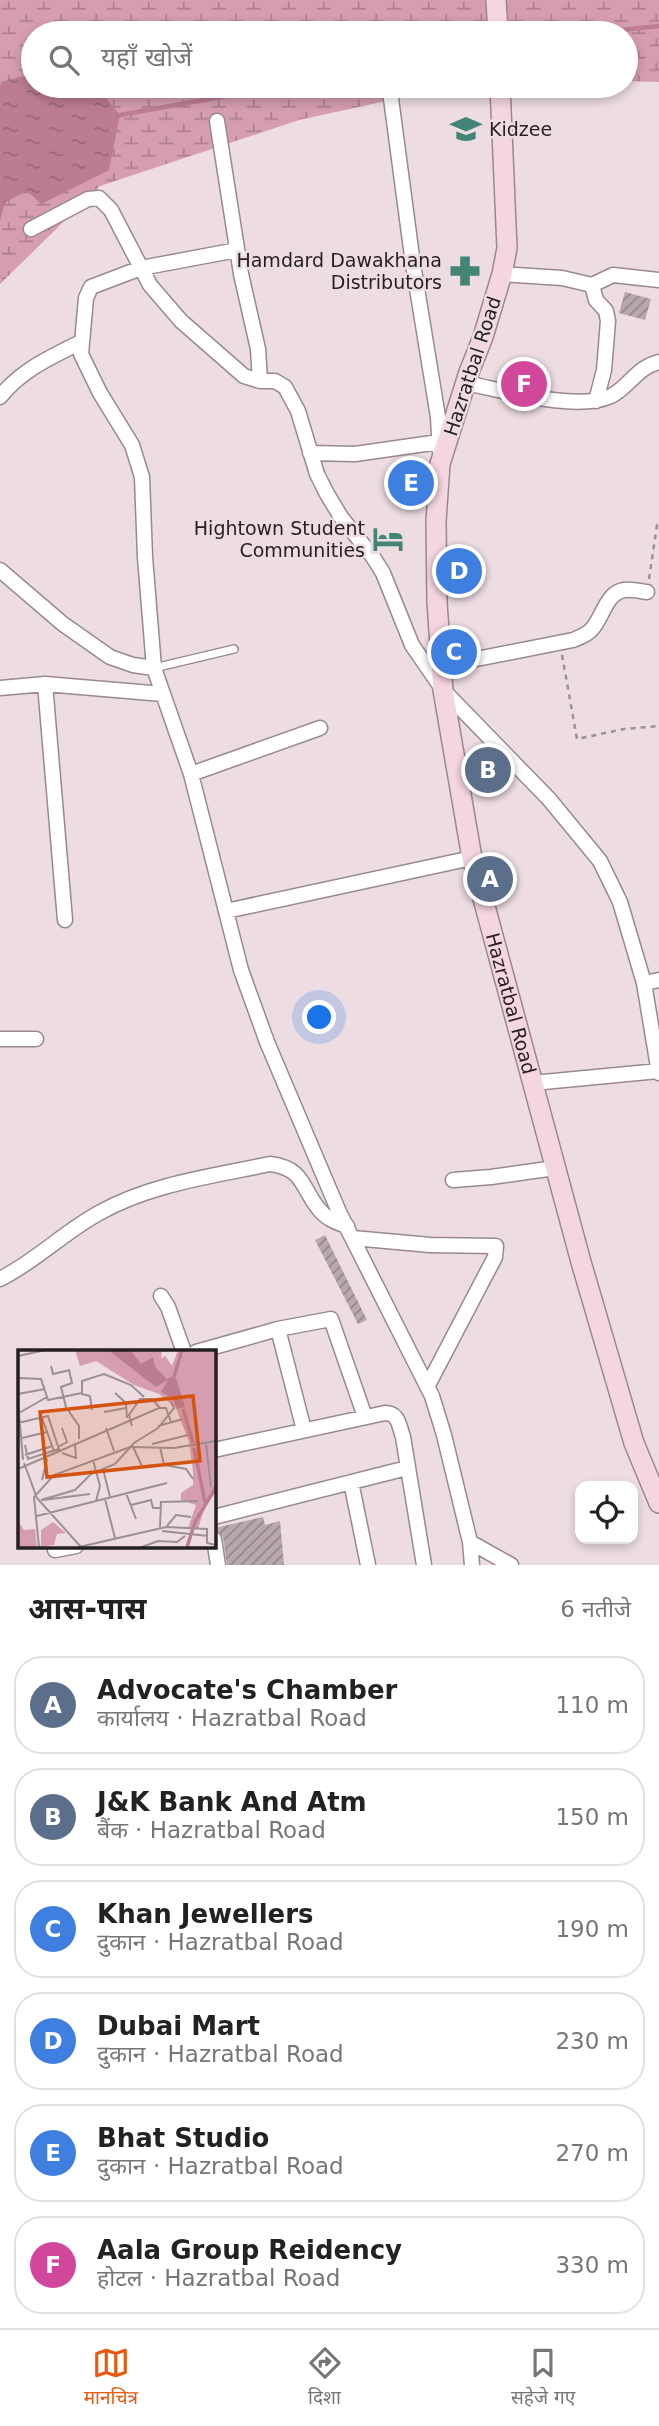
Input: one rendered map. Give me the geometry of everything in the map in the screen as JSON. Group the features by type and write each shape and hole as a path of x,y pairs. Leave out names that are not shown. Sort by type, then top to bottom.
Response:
{"main road":[{"path":"496,0 497,21"},
{"name":"Hazratbal Road","path":"500,98 507,248 483,337 465,383 440,464 436,535 443,690 472,858 555,1168 634,1443 659,1503"}],"street":[{"path":"391,98 413,264 438,417 440,464"},
{"path":"217,121 237,250 258,349 260,381"},
{"path":"31,229 88,199 99,198 111,210 150,285 181,321 244,376 260,381 275,381 285,387 298,411 322,484 341,517 383,573 412,645 443,690 549,799 600,861 620,902 652,982 659,1072 533,1083"},
{"path":"237,250 141,268 91,286 87,291 80,342 84,362 132,445 142,477 154,668 191,774 241,970 267,1042 350,1232 427,1387 444,1434 470,1542 472,1565"},
{"path":"502,274 562,278 592,285 613,275 659,280"},
{"path":"592,285 596,300 606,311 608,321 604,370 596,401"},
{"path":"0,397 15,380 39,363 80,342"},
{"path":"465,383 559,400 596,401 613,395 635,374 650,364 659,362"},
{"path":"310,453 355,454 439,442"},
{"path":"0,570 62,624 110,657 133,665 154,668"},
{"path":"441,666 573,640 590,632 607,602 618,592 647,592"},
{"path":"0,688 45,684 163,694"},
{"path":"45,684 65,920"},
{"path":"191,774 320,728"},
{"path":"226,911 472,858"},
{"path":"0,1038 36,1039"},
{"path":"0,1279 111,1206 183,1182 270,1164 284,1166 298,1174 318,1209 331,1221 350,1232 430,1245 500,1245 427,1387"},
{"path":"453,1180 555,1168"},
{"path":"161,1296 168,1307 183,1350"},
{"path":"203,1350 278,1329 331,1319 365,1417"},
{"path":"278,1329 304,1430"},
{"path":"215,1450 385,1413 397,1417 424,1565"},
{"path":"215,1517 407,1468"},
{"path":"351,1482 368,1565"},
{"path":"470,1542 511,1565"},
{"path":"215,1546 218,1565"}],"lane":[{"path":"154,668 234,649"}],"path":[{"path":"647,592 657,525 659,526"},
{"path":"559,643 577,739 624,729 659,726"}],"green space":[{"path":"0,0 659,0 659,82 638,81 638,21 21,21 21,98 400,98 299,120 100,186 0,284"}],"water":[{"path":"21,77 21,98 106,98 120,115 109,170 41,204 27,191 5,202 0,221 0,85 7,80"}],"building":[{"path":"625,292 651,299 645,320 619,313"},
{"path":"325,1235 367,1320 358,1324 315,1240"},
{"path":"263,1517 265,1525 280,1521 284,1565 227,1565 223,1537 215,1528"}],"waterway":[{"path":"638,28 659,26"},
{"path":"120,115 215,98"}],"place":[{"name":"Kidzee","path":"466,129"},
{"name":"Hamdard Dawakhana Distributors","path":"465,271"},
{"name":"Aala Group Reidency","path":"524,384"},
{"name":"Bhat Studio","path":"411,483"},
{"name":"Hightown Student Communities","path":"388,539"},
{"name":"Dubai Mart","path":"459,571"},
{"name":"Khan Jewellers","path":"454,652"},
{"name":"J&K Bank And Atm","path":"488,770"},
{"name":"Advocate's Chamber","path":"490,879"}]}
